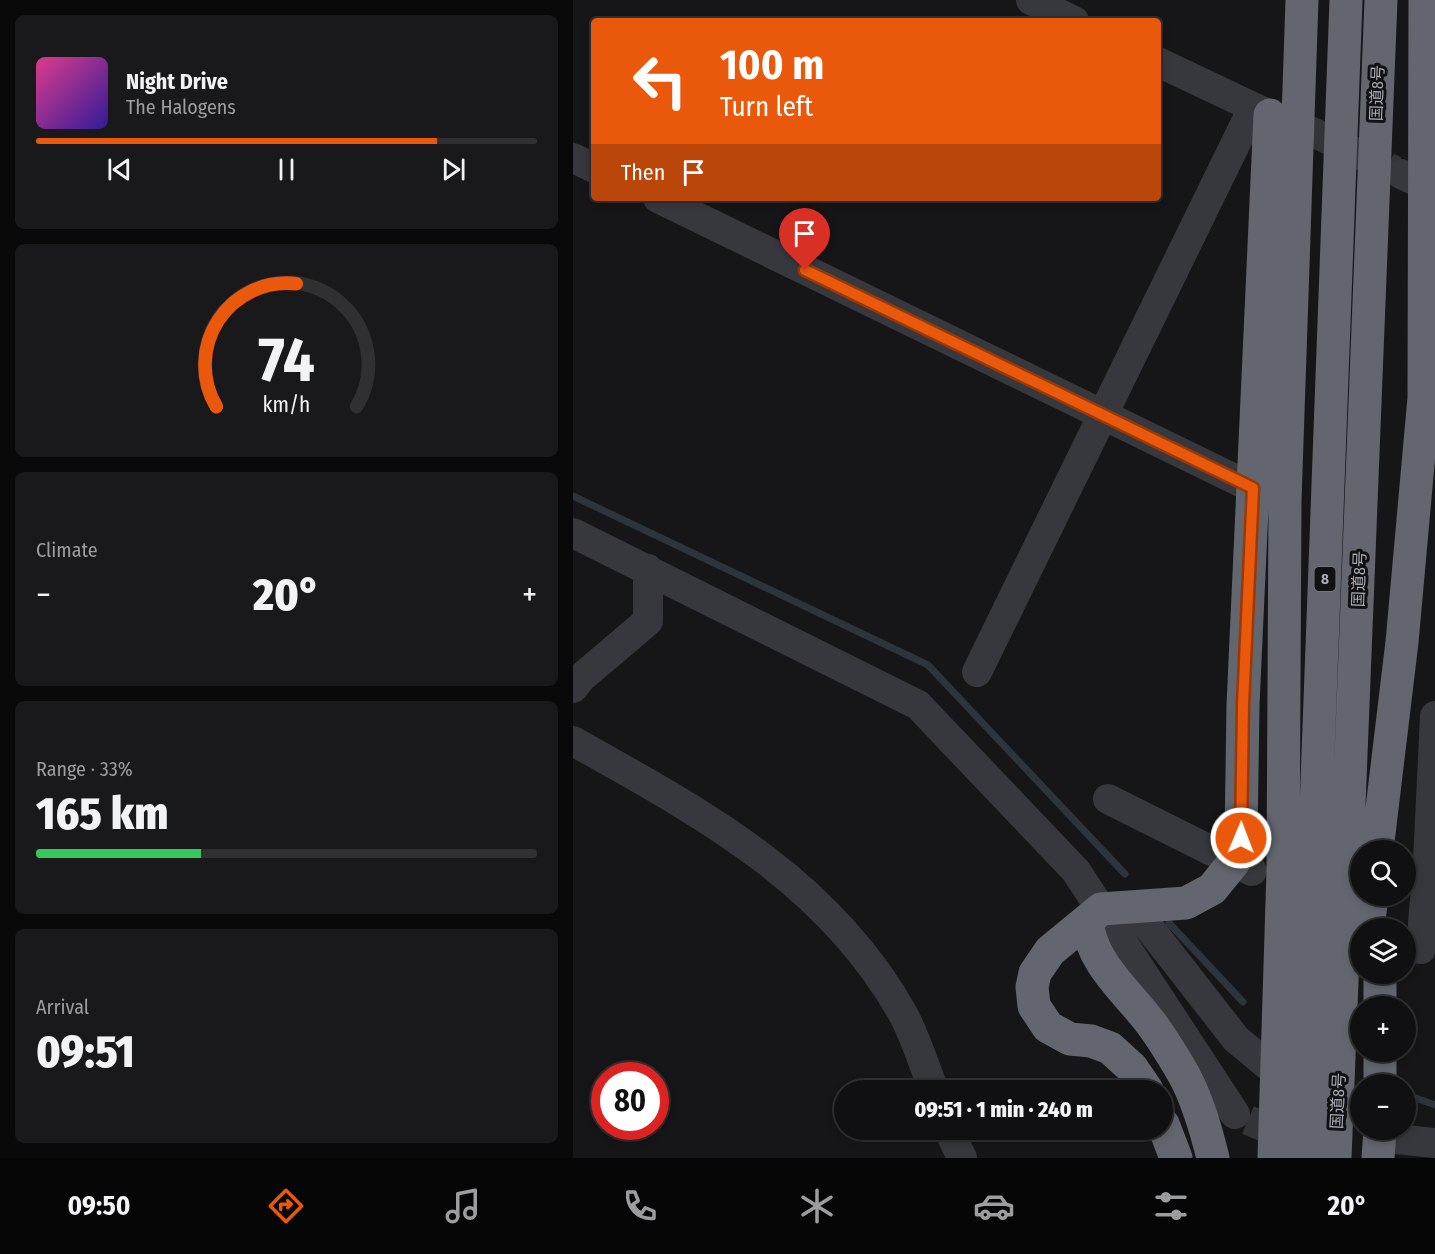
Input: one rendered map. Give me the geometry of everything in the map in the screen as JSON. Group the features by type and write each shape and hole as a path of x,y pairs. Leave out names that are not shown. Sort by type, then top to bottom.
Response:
{"highway":[{"path":"1140,1080 1132,1068 1110,1047 1091,1041 1070,1039 1049,1027 1034,1006 1032,987 1042,961 1050,951 1107,912 1186,903 1212,889 1243,866 1241,838 1243,705 1253,488 1282,120 1302,0"},
{"name":"国道8号","path":"1303,1158 1346,0"},
{"name":"国道8号","path":"1335,1158 1368,382 1381,0"},
{"path":"1381,840 1424,398 1420,183 1425,0"},
{"path":"1275,1158 1285,717 1282,120"},
{"path":"1107,912 1089,939 1095,955 1148,1019 1184,1075 1198,1109 1213,1158"},
{"path":"1351,1158 1358,1062"},
{"path":"1169,1140 1176,1158"},
{"path":"1378,1158 1380,1140"}],"street":[{"path":"1031,0 1068,18"},
{"path":"977,672 1103,415 1282,120 1161,63"},
{"path":"573,158 591,167"},
{"path":"664,201 1253,488"},
{"path":"573,533 648,568 918,705 1076,871 1107,912 1242,1117 1198,1109"},
{"path":"573,688 582,677 648,621 648,568"},
{"path":"1421,948 1435,716"},
{"path":"573,741 698,811 767,859 820,906 859,948 903,1015 930,1080"},
{"path":"1108,799 1243,866"},
{"path":"1107,912 1236,1039 1277,1073"},
{"path":"954,1140 962,1158"},
{"path":"1406,1140 1435,1143"}],"waterway":[{"path":"573,496 928,665 1125,874"},
{"path":"1169,923 1243,1002"},
{"path":"1416,1098 1435,1105"}],"tunnel":[{"path":"1306,129 1395,171"},
{"path":"1248,1120 1295,1140"}],"route":[{"path":"805,270 1253,488 1243,705 1241,838"}]}
